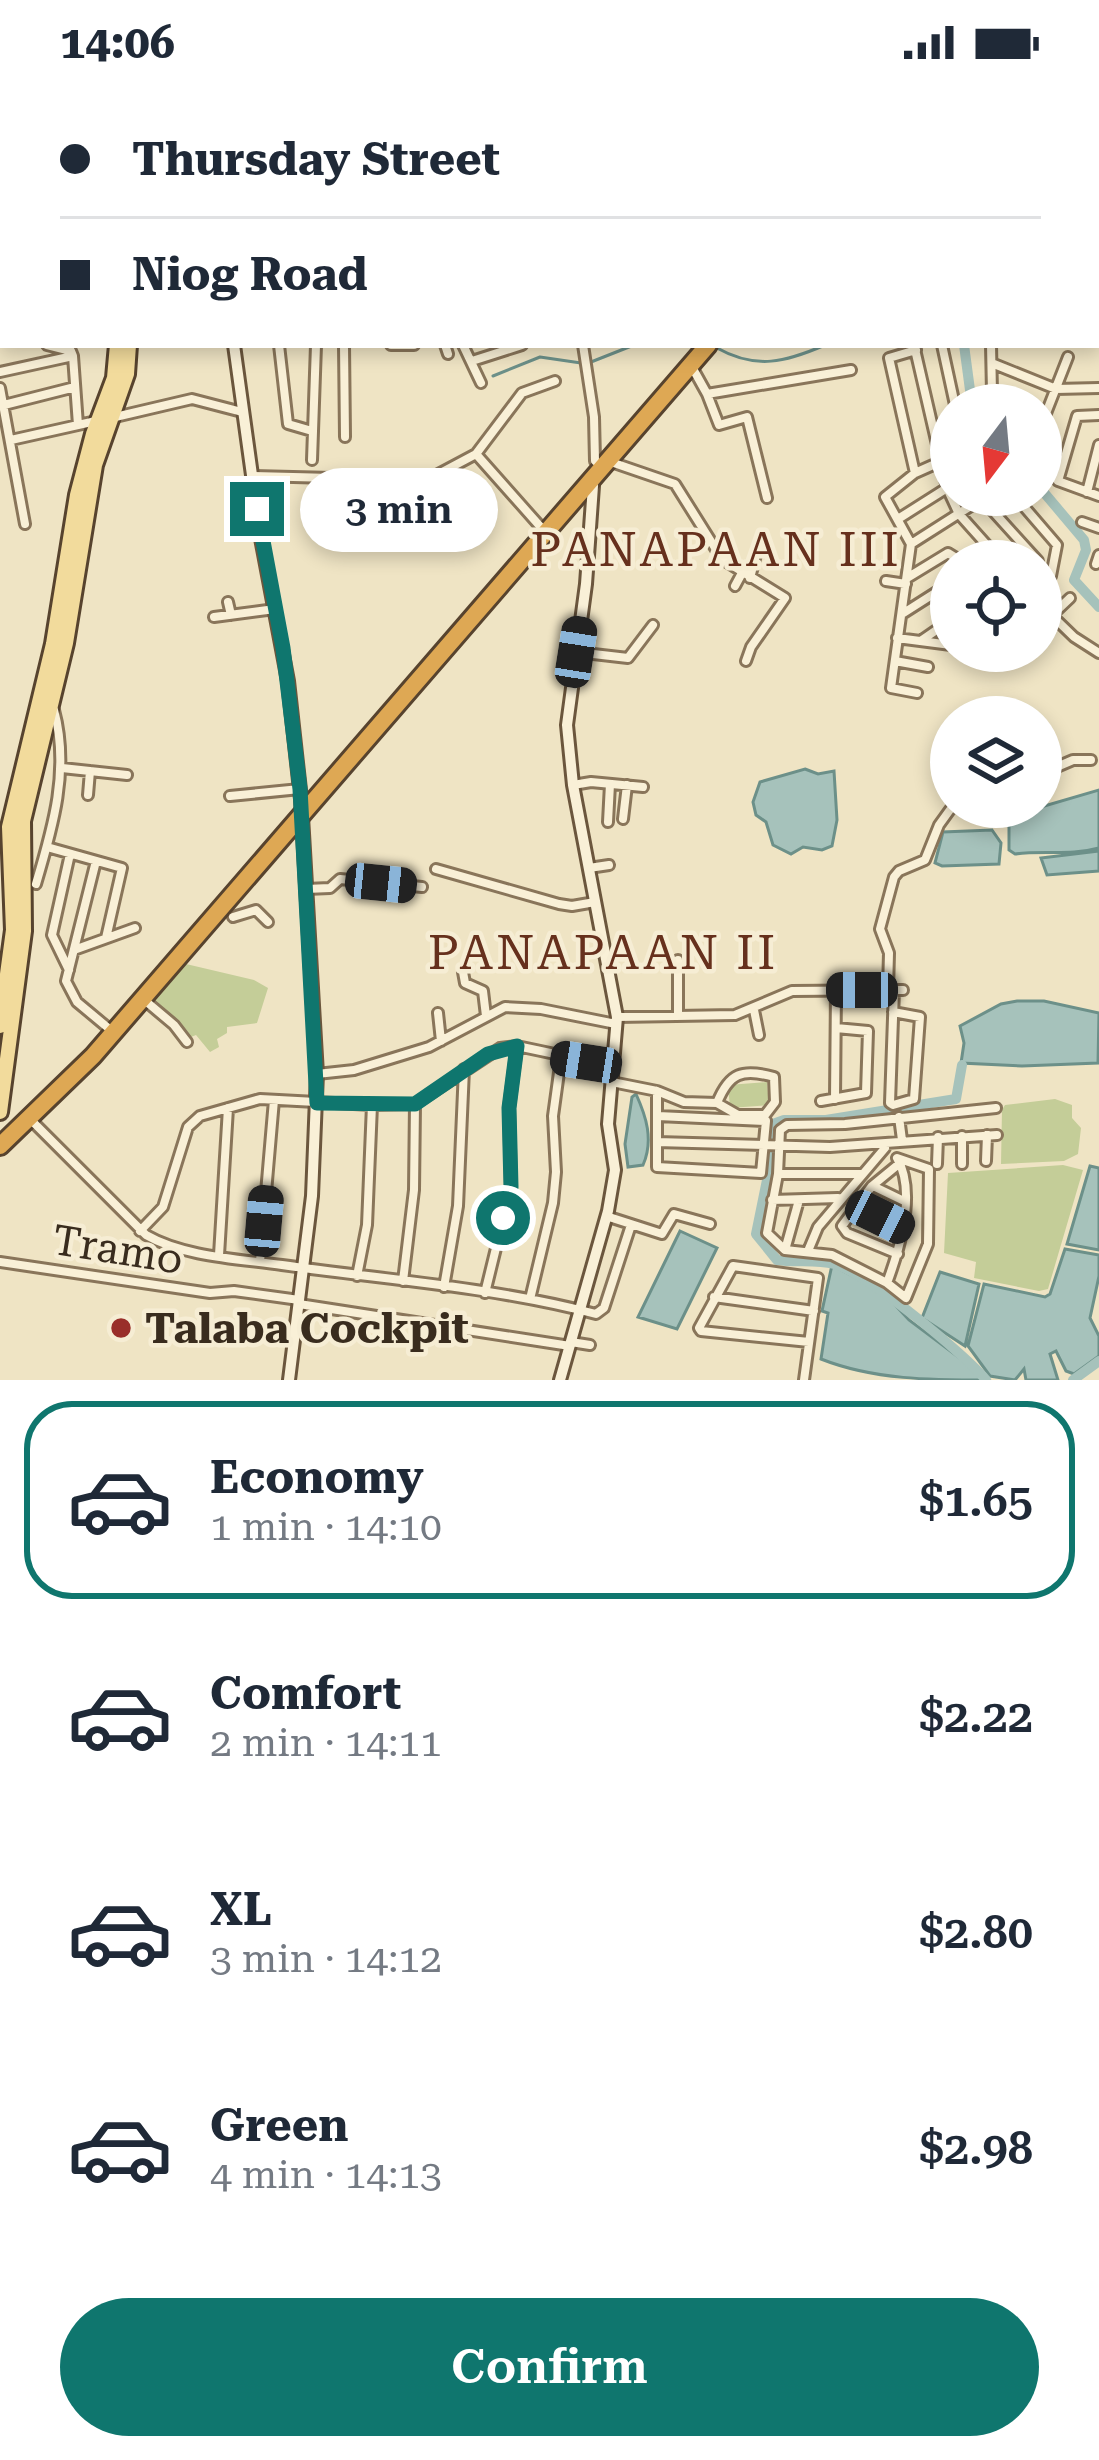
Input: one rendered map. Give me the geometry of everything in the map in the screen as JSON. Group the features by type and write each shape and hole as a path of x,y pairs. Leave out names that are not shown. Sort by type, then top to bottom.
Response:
{"highway":[{"path":"0,1145 226,915 302,815 586,493 605,464 705,348"}],"main road":[{"path":"0,1112 12,983 10,827 95,465 117,348"},
{"path":"104,420 127,374 129,348"},
{"path":"0,1026 24,922 23,821 52,703 76,539"}],"street":[{"path":"58,348 73,356 78,425"},
{"path":"237,348 300,789 317,1074 303,1268 289,1380"},
{"path":"279,348 288,424 312,431"},
{"path":"312,460 316,348"},
{"path":"344,348 345,437"},
{"path":"466,348 481,383"},
{"path":"484,348 486,356"},
{"path":"472,361 500,348"},
{"path":"583,348 595,461 675,484 722,559 786,599 754,641 746,661"},
{"path":"916,473 889,358 915,348 930,416"},
{"path":"943,348 950,384"},
{"path":"992,348 995,384"},
{"path":"0,372 73,356"},
{"path":"1058,384 1068,357"},
{"path":"994,364 1044,384"},
{"path":"690,365 719,424 747,417 767,498"},
{"path":"707,394 851,370"},
{"path":"399,495 476,454 523,393 555,382"},
{"path":"4,405 75,387"},
{"path":"0,388 25,524"},
{"path":"1062,389 1099,388"},
{"path":"11,440 192,399 244,413"},
{"path":"1062,467 1076,416 1099,416"},
{"path":"1087,492 1099,445"},
{"path":"476,454 546,533"},
{"path":"916,693 891,688 911,544 885,497 930,466"},
{"path":"253,476 332,478"},
{"path":"1062,483 1099,496"},
{"path":"560,1380 615,1170 608,1124 618,1021 573,785 567,725 586,493"},
{"path":"898,519 930,499"},
{"path":"911,544 956,516"},
{"path":"961,516 982,540"},
{"path":"1001,516 1021,540"},
{"path":"1032,516 1053,540"},
{"path":"1082,522 1099,528"},
{"path":"735,586 746,575 758,547"},
{"path":"886,581 906,581 930,565"},
{"path":"901,615 930,596"},
{"path":"1062,607 1070,598"},
{"path":"228,602 231,615"},
{"path":"214,617 276,608"},
{"path":"1062,624 1097,649"},
{"path":"576,652 628,658 653,625"},
{"path":"921,640 930,634"},
{"path":"897,638 930,642"},
{"path":"895,661 928,667"},
{"path":"36,884 62,768 62,742 52,703"},
{"path":"1062,765 1091,760"},
{"path":"62,768 127,775"},
{"path":"88,795 90,771"},
{"path":"608,822 610,784"},
{"path":"573,785 643,787"},
{"path":"623,819 628,785"},
{"path":"230,796 300,789"},
{"path":"610,798 626,798"},
{"path":"893,1012 920,1017 914,1099 893,1105 893,1012 895,990 880,929 894,877 925,860 938,828"},
{"path":"46,847 122,868 106,938"},
{"path":"69,970 52,934 70,854"},
{"path":"96,861 66,981 72,996 113,1032"},
{"path":"589,868 609,865"},
{"path":"436,869 559,904 595,902"},
{"path":"306,889 330,887 340,879 422,887"},
{"path":"226,915 256,910 268,922"},
{"path":"74,950 135,928"},
{"path":"678,960 678,1016"},
{"path":"464,972 465,983 483,991 486,1016"},
{"path":"835,1099 836,990"},
{"path":"317,1074 354,1070 441,1041 505,1007 618,1021 735,1016 792,992 895,990"},
{"path":"142,998 174,1024 187,1042"},
{"path":"754,1010 759,1035"},
{"path":"438,1013 441,1041"},
{"path":"820,1101 866,1093 868,1031 836,1028"},
{"path":"140,1231 163,1207 190,1121 253,1100 415,1104 500,1048 517,1046 612,1066"},
{"path":"485,1293 511,1187 509,1108 517,1046"},
{"path":"530,1299 553,1203 554,1116 561,1058"},
{"path":"444,1287 458,1206 464,1069"},
{"path":"610,1082 657,1091 683,1102 717,1103 738,1115 765,1115 775,1102 774,1076 733,1077 723,1085 717,1103"},
{"path":"657,1091 660,1169 761,1173 783,1126 996,1108"},
{"path":"260,1262 274,1100"},
{"path":"403,1281 414,1190 415,1104"},
{"path":"357,1276 367,1225 372,1106"},
{"path":"219,1255 228,1108"},
{"path":"658,1116 766,1121 778,1174 767,1233 784,1250 832,1255 887,1282 906,1298 928,1244 938,1137"},
{"path":"898,1117 902,1140"},
{"path":"30,1119 140,1231 159,1242 219,1255 602,1312 632,1225"},
{"path":"657,1142 772,1148 992,1135 986,1161"},
{"path":"962,1136 962,1164"},
{"path":"884,1144 898,1160 904,1201 898,1253 887,1282"},
{"path":"808,1251 818,1227 884,1144"},
{"path":"898,1160 933,1166"},
{"path":"898,1160 843,1222 844,1230 898,1253"},
{"path":"778,1174 862,1174"},
{"path":"872,1186 904,1201"},
{"path":"772,1200 840,1198"},
{"path":"784,1250 799,1200"},
{"path":"857,1206 902,1228"},
{"path":"606,1216 662,1234 674,1214 710,1224"},
{"name":"Tramo","path":"0,1262 210,1293 234,1291 590,1345"},
{"path":"804,1380 818,1278 737,1266 730,1269 699,1328 809,1342"},
{"path":"714,1297 814,1311"}],"green space":[{"path":"186,964 254,980 268,988 257,1023 227,1027 227,1033 217,1039 219,1047 210,1052 196,1035 186,1039 147,1006"},
{"path":"767,1082 769,1105 730,1108 728,1085"},
{"path":"1055,1099 1072,1105 1072,1118 1081,1128 1078,1154 1064,1161 1001,1164 1005,1105"},
{"path":"1063,1165 1083,1170 1048,1289 974,1278 976,1262 944,1253 948,1173"}],"water":[{"path":"805,769 818,774 834,771 837,820 832,846 822,850 803,847 791,854 773,845 753,802 760,782"},
{"path":"1099,790 1099,848 1015,854 1009,850 1009,828 1062,828 1062,801"},
{"path":"992,830 1001,843 999,864 935,863 943,832"},
{"path":"1099,851 1099,871 1047,875 1041,858"},
{"path":"1044,1001 1099,1013 1098,1063 961,1063 960,1026 1001,1004"},
{"path":"636,1094 646,1120 648,1146 643,1165 628,1167 625,1144"},
{"path":"1090,1166 1099,1168 1099,1250 1067,1244"},
{"path":"680,1231 717,1248 677,1329 638,1317"},
{"path":"1065,1249 1099,1255 1090,1318 1099,1336 1099,1356 1074,1374 1066,1371 1056,1351 1050,1354 1058,1380 1026,1380 1024,1369 1015,1380 990,1376 968,1346 984,1284 1045,1297"},
{"path":"832,1265 883,1292 909,1320 989,1380 882,1375 821,1359 828,1313 822,1311"},
{"path":"940,1272 979,1284 965,1346 922,1318"}],"waterway":[{"path":"591,362 626,348"},
{"path":"717,348 758,361 817,348"},
{"path":"964,348 969,384"},
{"path":"493,376 540,357 581,363"},
{"path":"1062,514 1084,540 1086,550 1074,580 1099,607"},
{"path":"962,1065 956,1099 773,1124 756,1234 777,1260 834,1264 868,1282 937,1334 986,1380"},
{"path":"1073,1380 1099,1361"}],"place":[{"name":"Talaba Cockpit","path":"121,1328"}],"district":[{"name":"PANAPAAN III","path":"716,549"},
{"name":"PANAPAAN II","path":"603,952"}],"route":[{"path":"257,509 283,648 300,789 317,1103 415,1104 488,1054 517,1046 509,1108 511,1187 503,1218"}]}
